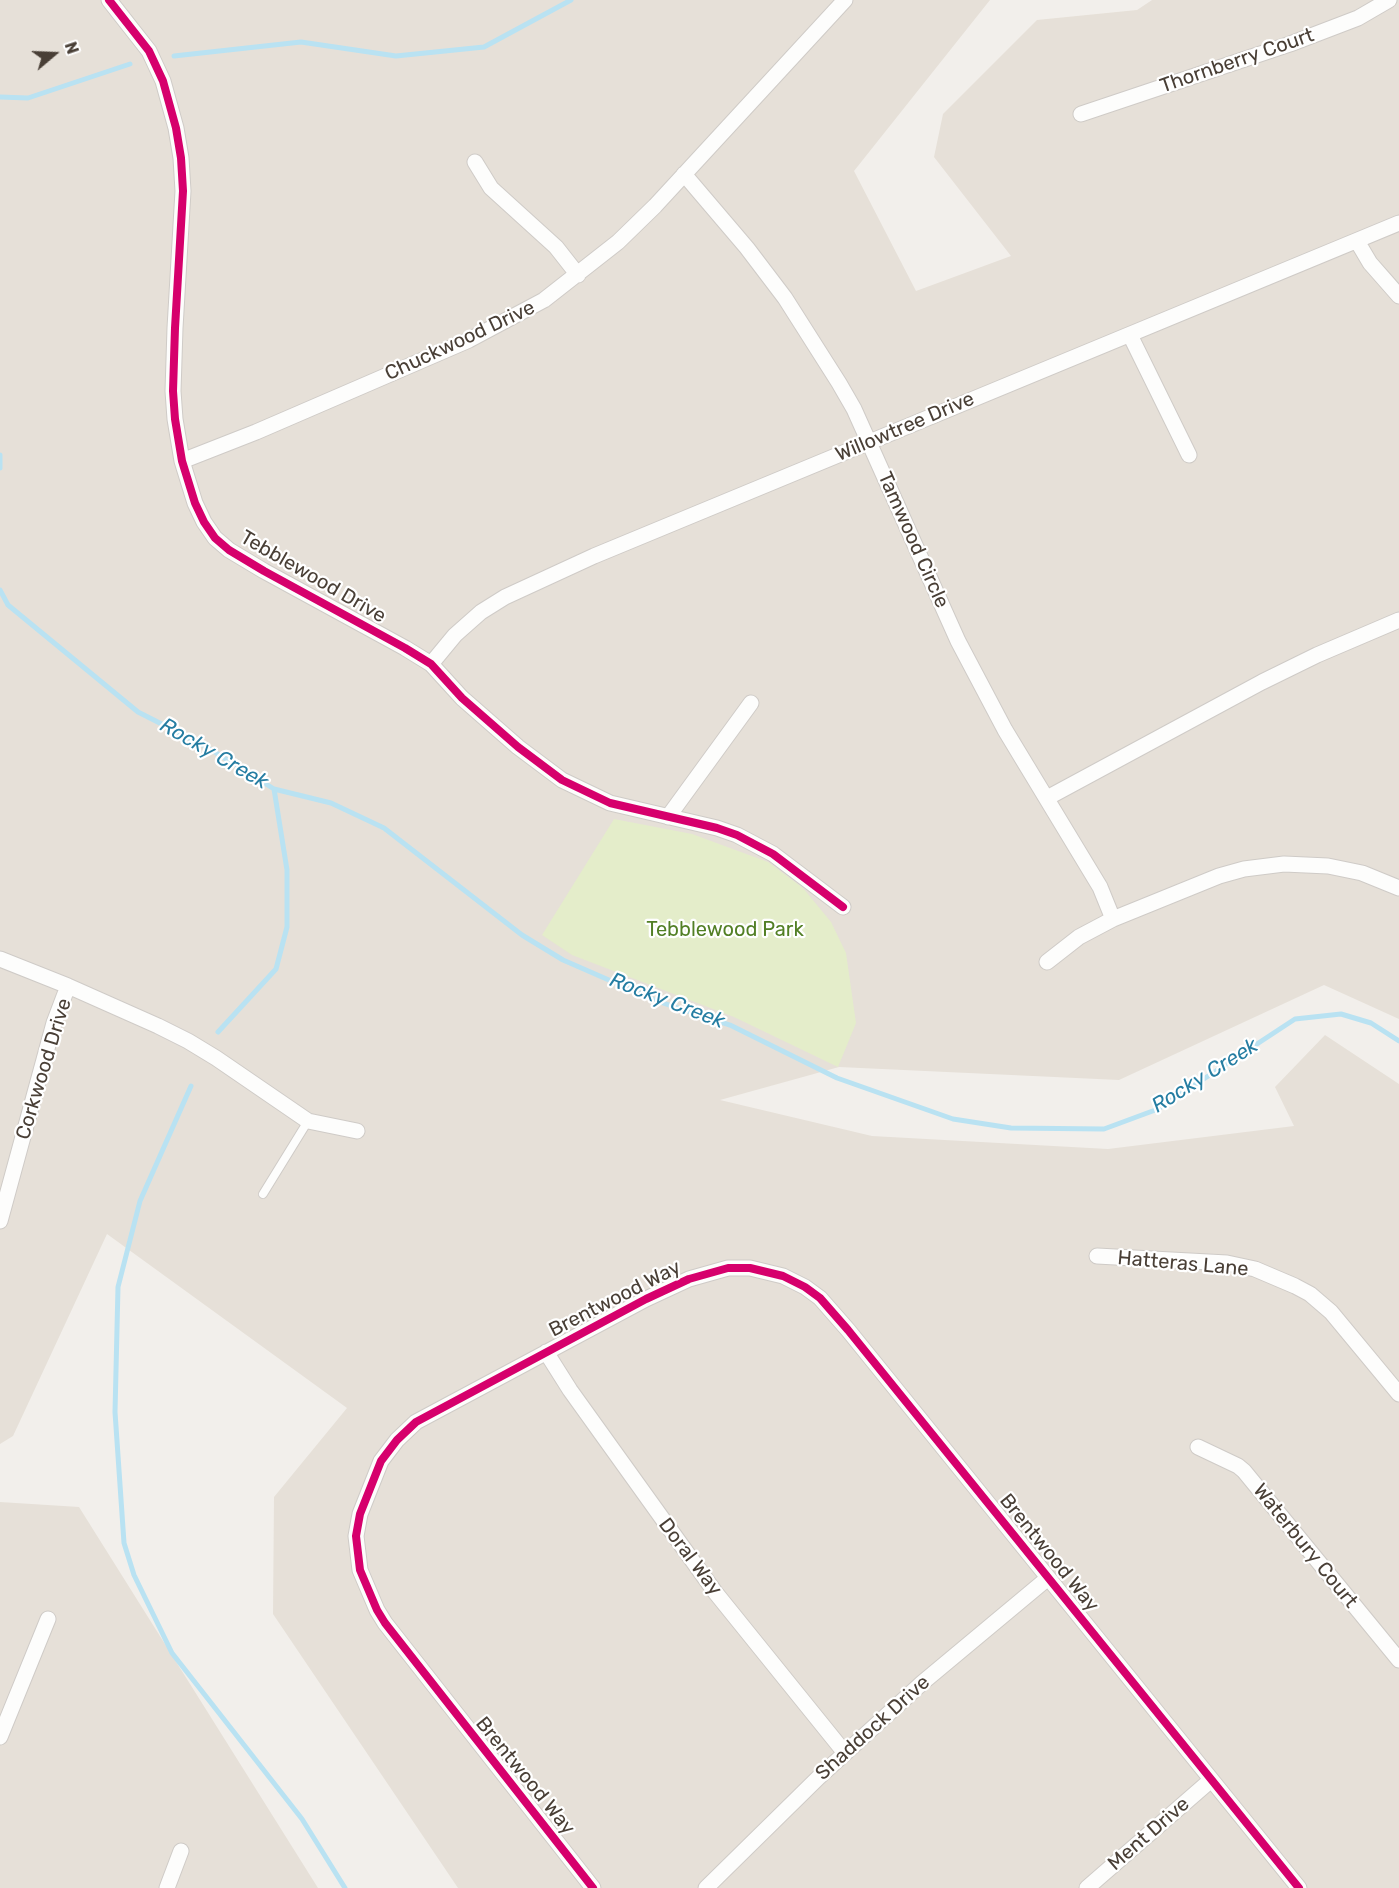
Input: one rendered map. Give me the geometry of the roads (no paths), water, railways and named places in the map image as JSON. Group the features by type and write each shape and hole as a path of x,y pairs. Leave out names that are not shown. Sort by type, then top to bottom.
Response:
{"street":[{"name":"Tebblewood Drive","path":"109,0 149,51 156,64 176,128 183,191 174,391 182,461 195,503 215,538 229,550 264,571 431,664 462,698 518,747 562,780 610,803 717,828 754,843 794,868 843,908"},
{"name":"Chuckwood Drive","path":"182,461 256,432 469,340 544,300 618,242 845,0"},
{"name":"Thornberry Court","path":"1081,114 1290,44 1358,18 1389,0"},
{"path":"475,162 491,188 541,232 578,275"},
{"name":"Tamwood Circle","path":"684,174 747,248 785,298 839,383 869,442 958,641 1005,730 1100,887 1113,919"},
{"name":"Willowtree Drive","path":"431,664 454,635 505,597 605,552 1399,223"},
{"path":"1357,241 1370,263 1399,296"},
{"path":"1130,335 1189,455"},
{"path":"1047,798 1271,678 1317,655 1399,620"},
{"path":"668,817 751,703"},
{"path":"1047,962 1079,937 1113,919 1219,876 1264,866 1296,864 1328,866 1362,873 1399,888"},
{"path":"0,959 69,986 188,1041 308,1121 357,1131"},
{"name":"Corkwood Drive","path":"0,1221 54,1023 69,986"},
{"name":"Hatteras Lane","path":"1098,1256 1227,1263 1255,1269 1295,1286 1310,1294 1331,1312 1399,1394"},
{"name":"Brentwood Way","path":"593,1888 385,1623 365,1584 357,1558 356,1536 360,1514 381,1461 397,1440 416,1422 646,1299 706,1273 728,1268 750,1268 783,1276 806,1287 820,1298 849,1330 1299,1888"},
{"name":"Doral Way","path":"546,1352 601,1435 715,1592 845,1753"},
{"name":"Waterbury Court","path":"1198,1447 1244,1471 1399,1660"},
{"name":"Shaddock Drive","path":"706,1888 845,1753 922,1683 1048,1578"},
{"path":"0,1737 48,1619"},
{"name":"Ment Drive","path":"1087,1888 1211,1780"},
{"path":"167,1888 182,1851"}],"lane":[{"path":"263,1194 308,1121"}],"waterway":[{"path":"174,56 301,42 396,56 484,47 571,0"},
{"path":"0,97 28,98 130,64"},
{"name":"Rocky Creek","path":"0,455 0,468"},
{"name":"Rocky Creek","path":"0,590 8,605 138,712 205,746 274,789 331,803 384,828 522,935 563,960 657,1001 730,1025 837,1078 953,1119 1011,1128 1104,1129 1158,1109 1295,1019 1341,1014 1371,1023 1399,1041"},
{"path":"218,1032 276,969 287,927 287,870 274,789"},
{"path":"191,1086 140,1201 118,1287 115,1412 124,1543 134,1575 172,1653 302,1819 345,1888"}],"park label":[{"name":"Tebblewood Park","path":"725,930"}]}
